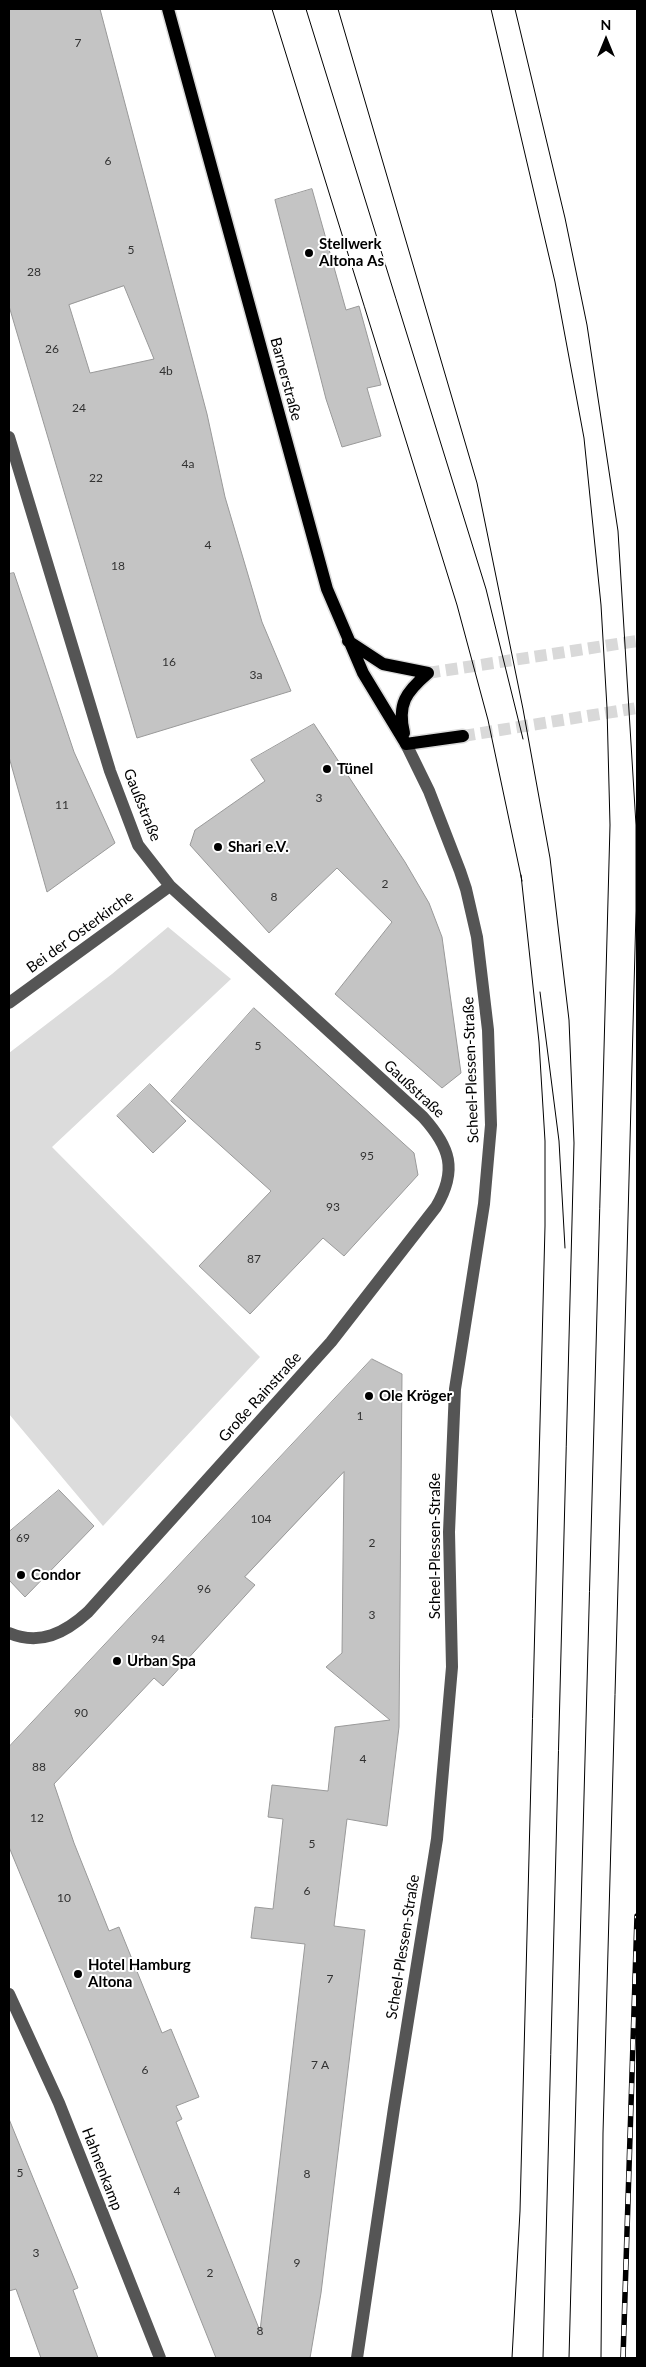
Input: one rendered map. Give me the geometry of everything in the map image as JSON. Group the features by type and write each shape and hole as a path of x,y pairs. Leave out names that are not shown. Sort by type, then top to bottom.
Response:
{"main road":[{"name":"Barnerstraße","path":"168,9 327,589 363,674 406,744"},
{"path":"348,641 383,664 428,674 405,698 400,716 406,744 463,736"}],"street":[{"name":"Gaußstraße","path":"9,437 110,771 138,845 170,886 438,1133"},
{"name":"Scheel-Plessen-Straße","path":"357,2358 437,1839 452,1668 450,1532 455,1389 484,1204 491,1125 489,1048 482,976 468,898 429,791 406,744"},
{"name":"Bei der Osterkirche","path":"9,1003 170,886"},
{"name":"Große Rainstraße","path":"9,1634 46,1638 59,1634 73,1626 88,1612 331,1342 443,1195 449,1170 449,1160 443,1141 438,1133"},
{"name":"Hahnenkamp","path":"9,1994 59,2103 160,2358"}],"shaded area":[{"path":"168,927 231,979 52,1147 260,1357 103,1526 9,1414 9,1053 112,974"}],"building":[{"path":"9,9 100,9 207,414 225,497 262,622 291,691 137,738 9,306","holes":["124,286 154,359 90,373 69,305"]},
{"name":"Stellwerk Altona As","path":"312,189 346,310 359,306 381,385 367,388 381,436 342,447 326,399 275,200"},
{"path":"14,573 74,752 115,843 47,892 9,757 9,574"},
{"path":"314,724 405,862 429,903 442,937 461,1073 442,1088 335,994 392,922 337,868 269,933 190,845 195,830 265,781 251,760"},
{"path":"254,1008 414,1153 418,1175 344,1256 323,1238 250,1314 199,1266 271,1191 171,1101"},
{"path":"150,1084 186,1121 153,1153 117,1116"},
{"path":"372,1359 402,1374 399,1727 387,1826 347,1819 334,1926 365,1930 321,2293 310,2358 216,2358 9,1847 9,1747","holes":["344,1472 342,1653 326,1667 390,1720 335,1727 328,1791 272,1785 268,1817 283,1819 273,1909 255,1907 251,1938 305,1944 260,2331 176,2122 182,2119 176,2106 199,2097 171,2029 162,2033 119,1927 109,1931 74,1843 54,1784 154,1678 163,1686 255,1585 245,1577"]},
{"path":"59,1490 94,1526 25,1597 9,1580 9,1532"},
{"path":"9,2119 78,2288 73,2290 98,2358 41,2358 16,2289 9,2291"}],"tunnel":[{"path":"428,673 637,641"},
{"path":"463,736 637,708"}],"tram line":[{"path":"272,9 457,605 488,720 522,881"},
{"path":"306,9 486,589 523,739"},
{"path":"338,9 477,483 523,709 550,858 569,1020 574,1143 543,2358"},
{"path":"491,9 555,282 584,438 601,605 607,708 610,825 569,2358"},
{"path":"515,9 565,218 587,325 618,531 636,825 636,911 603,2133 601,2358"},
{"path":"512,2358 520,2211 545,1226 545,1141 539,1042 521,875"},
{"path":"540,992 559,1141 565,1248"}],"railway":[{"path":"623,2358 637,1916"}],"place":[{"name":"Stellwerk Altona As","path":"309,253"},
{"name":"Tünel","path":"327,769"},
{"name":"Shari e.V.","path":"218,847"},
{"name":"Ole Kröger","path":"369,1396"},
{"name":"Condor","path":"21,1575"},
{"name":"Urban Spa","path":"117,1661"},
{"name":"Hotel Hamburg Altona","path":"78,1974"}]}
